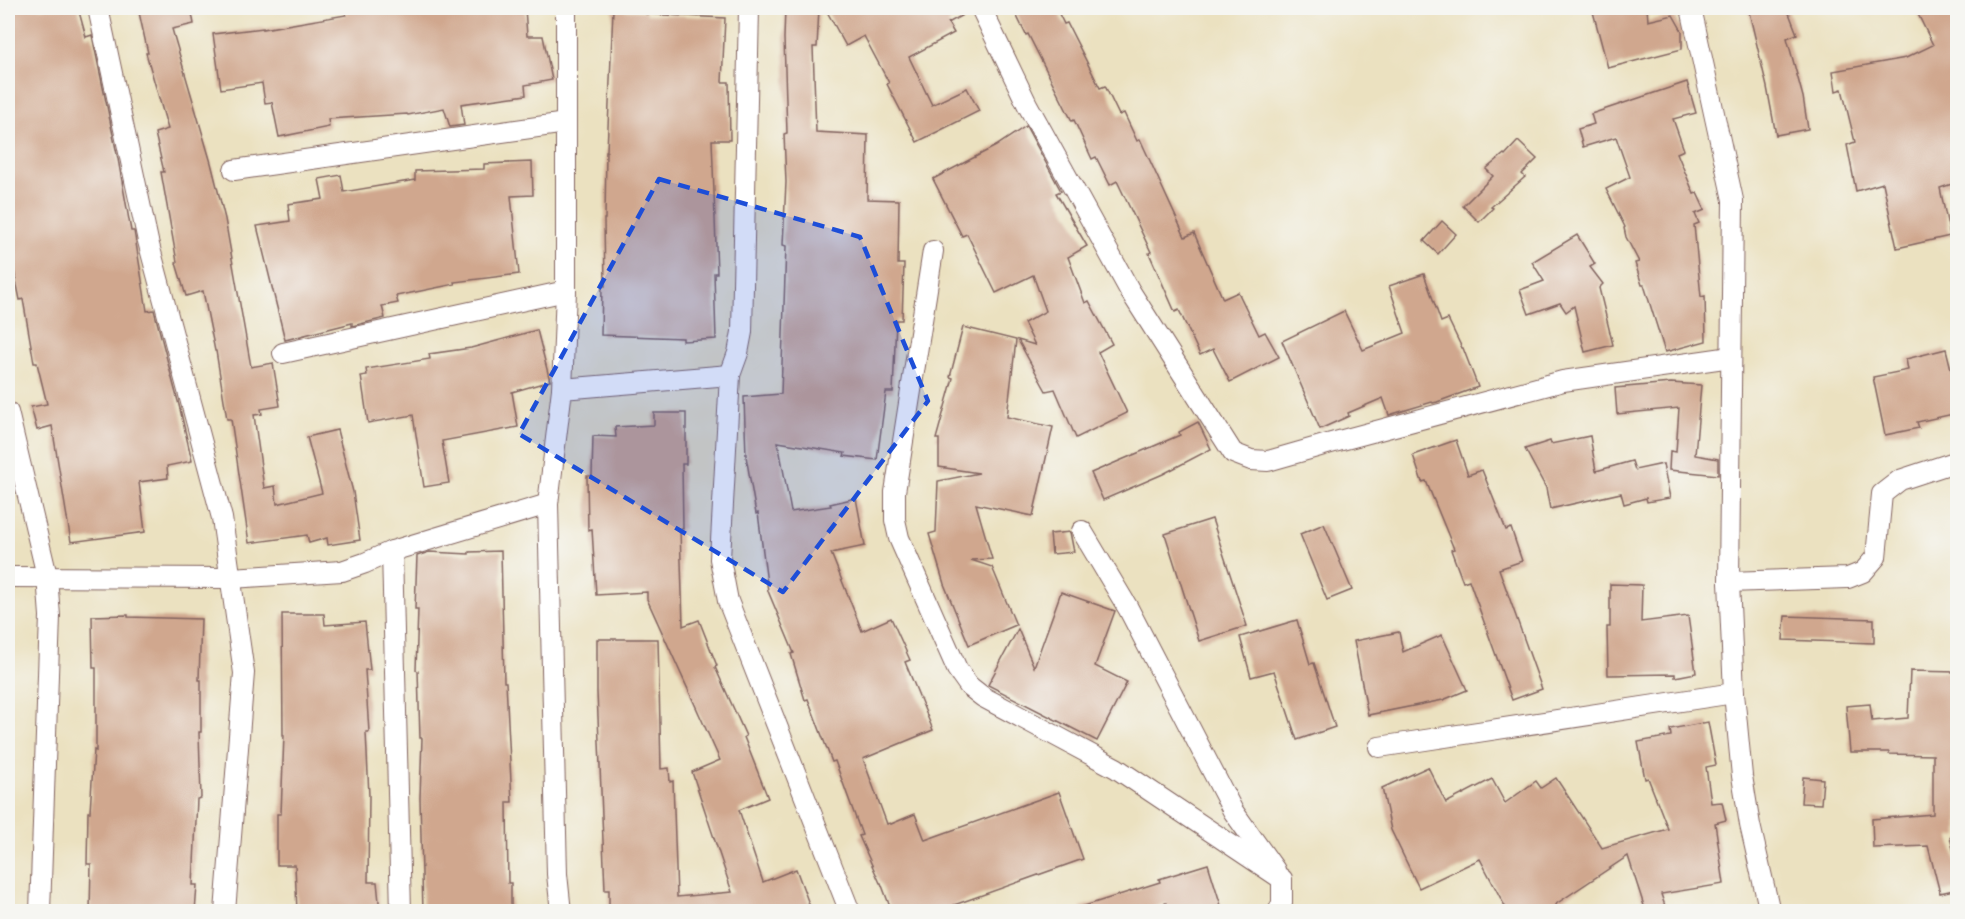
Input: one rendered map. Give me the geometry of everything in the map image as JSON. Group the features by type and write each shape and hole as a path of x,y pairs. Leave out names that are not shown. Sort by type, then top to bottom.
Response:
{"street":[{"path":"98,8 148,241 222,518 231,578 244,673 225,912"},
{"path":"561,912 557,874 548,504 562,389 566,291 566,8"},
{"path":"749,8 742,332 730,375 720,559 728,601 850,912"},
{"path":"981,8 1027,104 1130,291 1233,453 1251,460 1268,461 1563,381 1731,357"},
{"path":"1691,8 1733,200 1729,582 1734,693 1750,825 1770,912"},
{"path":"234,170 566,123"},
{"path":"933,251 895,492 895,520 899,538 957,669 969,686 983,697 1116,768 1282,879"},
{"path":"283,353 566,291"},
{"path":"562,389 730,375"},
{"path":"8,412 47,576 51,633 40,912"},
{"path":"1729,582 1848,578 1863,572 1876,557 1882,494 1900,480 1958,460"},
{"path":"8,577 231,578 342,571 392,551 548,504"},
{"path":"1082,531 1128,608 1233,811 1282,879 1282,903 1278,912"},
{"path":"392,551 401,912"},
{"path":"1379,747 1734,693"}],"highlighted area":[{"path":"659,179 860,237 928,401 783,592 519,434"}],"building":[{"path":"8,8 78,8 86,37 92,35 131,231 134,231 147,311 154,310 192,461 167,466 168,478 139,482 145,532 71,542 52,426 37,430 31,407 47,404 37,363 34,363 23,299 20,300 8,240"},
{"path":"138,8 191,8 194,24 172,29 225,219 251,367 273,363 280,406 261,409 262,414 254,415 264,488 275,486 277,504 322,493 307,437 337,430 353,492 360,540 328,545 327,538 309,543 307,535 249,543 231,419 227,419 203,291 186,296 176,263 161,172 164,172 155,133 168,129 146,53 148,53"},
{"path":"525,8 527,36 543,36 552,80 525,85 526,95 461,104 464,125 450,127 444,108 408,115 328,119 329,127 279,137 272,102 265,103 262,83 221,89 213,34 263,29 346,15 345,9"},
{"path":"785,8 819,8 817,47 813,47 816,132 868,135 867,199 899,200 898,264 904,264 902,320 896,320 893,392 886,392 877,460 844,456 845,453 778,442 791,512 831,506 830,504 856,498 865,546 831,553 862,631 891,618 910,660 905,662 933,730 863,759 887,824 915,814 925,840 1059,792 1083,859 954,905 956,912 892,912 859,836 862,835 835,761 832,762 808,699 805,700 791,654 794,653 768,591 758,513 756,514 746,456 744,397 781,394 786,246 783,245 786,182 784,134 787,133"},
{"path":"825,8 969,8 970,11 948,23 954,33 909,57 932,105 967,88 979,111 917,142 864,36 846,46"},
{"path":"1013,8 1056,8 1064,24 1067,23 1100,88 1105,86 1119,115 1124,113 1137,141 1140,139 1185,237 1194,233 1223,299 1238,292 1259,335 1265,332 1279,357 1230,382 1213,349 1200,355 1179,310 1175,312 1149,253 1151,252 1117,181 1110,185 1096,157 1092,159 1074,120 1072,121"},
{"path":"1592,8 1647,8 1648,21 1673,15 1682,31 1682,49 1608,68"},
{"path":"1748,8 1787,8 1797,34 1787,38 1803,97 1808,129 1776,135"},
{"path":"1915,8 1958,8 1958,182 1940,188 1950,236 1897,248 1883,183 1856,191 1847,145 1855,142 1842,89 1836,91 1833,71 1906,58 1933,45"},
{"path":"613,10 725,18 722,82 729,82 730,140 712,140 717,273 714,273 716,339 683,341 683,338 601,335 602,286 605,286 604,219"},
{"path":"1687,82 1696,113 1673,119 1684,150 1677,153 1694,194 1697,193 1705,210 1695,214 1699,223 1694,225 1701,297 1705,296 1706,341 1665,352 1635,263 1639,262 1606,189 1630,177 1616,137 1583,147 1578,129 1594,124 1591,114"},
{"path":"1026,126 1061,191 1056,193 1087,246 1068,257 1085,303 1089,301 1112,344 1098,352 1127,413 1076,438 1055,389 1046,391 1018,340 1035,345 1024,323 1046,311 1033,275 996,293 967,234 962,236 933,179 996,146"},
{"path":"1518,141 1537,159 1522,174 1525,177 1491,207 1493,208 1479,222 1463,206 1493,176 1486,169 1505,155"},
{"path":"532,162 533,195 511,196 519,274 454,282 455,284 396,296 398,303 382,306 385,318 352,326 352,323 285,340 257,226 290,221 288,204 323,199 319,179 341,175 344,192 415,180 415,171 484,169 484,164"},
{"path":"1442,221 1456,234 1438,254 1424,241"},
{"path":"1577,235 1595,264 1590,267 1603,284 1599,288 1613,345 1585,352 1574,306 1566,312 1560,303 1529,314 1520,290 1544,281 1532,262"},
{"path":"1424,274 1441,322 1448,319 1463,348 1478,387 1437,402 1389,415 1383,398 1348,413 1349,416 1320,429 1282,341 1344,311 1363,350 1405,333 1389,286"},
{"path":"963,327 1016,340 1007,417 1053,427 1033,516 976,504 992,559 971,560 992,567 1016,625 969,645 944,584 929,534 936,532 938,481 979,473 939,467 939,439 936,439 953,378 950,377"},
{"path":"537,330 550,381 512,392 518,427 442,441 449,483 424,487 413,415 368,423 361,376 367,375 366,369 430,359 429,354 471,348"},
{"path":"1946,349 1958,397 1958,413 1917,422 1919,428 1885,435 1873,377 1908,370 1906,359"},
{"path":"1671,383 1701,385 1695,455 1718,459 1718,475 1669,470 1670,451 1676,452 1679,408 1617,414 1615,388"},
{"path":"654,413 686,413 686,464 682,464 683,529 680,529 683,626 699,620 717,666 715,667 746,736 744,737 768,798 739,810 763,882 796,869 812,912 609,912 609,890 605,890 597,639 658,639 661,769 669,768 670,782 673,781 677,897 732,892 692,772 720,760 647,599 647,592 596,595 592,529 588,530 587,476 592,476 593,436 616,437 615,427 654,425"},
{"path":"1198,422 1211,449 1163,474 1103,500 1091,473 1180,435 1179,432"},
{"path":"1590,436 1596,471 1632,461 1635,470 1663,464 1670,498 1647,502 1646,498 1624,504 1621,493 1550,509 1546,488 1525,449 1550,441 1551,444"},
{"path":"1456,440 1468,475 1482,470 1506,530 1511,528 1522,561 1499,569 1542,689 1512,700 1469,580 1463,582 1451,550 1454,549 1426,481 1422,482 1413,455"},
{"path":"1212,519 1247,626 1199,641 1165,534"},
{"path":"1324,524 1352,590 1327,600 1300,534"},
{"path":"1070,532 1074,552 1052,554 1050,534"},
{"path":"501,551 504,682 506,682 512,802 507,802 508,883 511,883 511,912 423,912 420,798 422,738 420,738 418,671 416,670 417,556 429,552 469,554 469,552"},
{"path":"1610,584 1642,585 1641,622 1688,616 1696,673 1675,677 1675,674 1608,675 1607,627 1610,627"},
{"path":"1061,592 1115,611 1095,666 1127,682 1097,741 988,685 1018,629 1034,667"},
{"path":"282,614 324,614 325,625 365,622 370,670 365,670 369,732 366,732 369,796 368,882 377,882 380,912 297,912 295,865 277,865 277,814 281,814 284,735"},
{"path":"128,615 128,617 201,619 199,680 201,680 201,732 199,732 201,798 197,799 193,885 197,885 195,912 90,912 91,864 87,864 88,812 90,812 94,750 96,751 96,668 93,668 92,616"},
{"path":"1785,616 1874,619 1874,643 1783,640"},
{"path":"1297,620 1310,664 1314,663 1335,727 1297,740 1274,671 1251,677 1240,637"},
{"path":"1399,632 1403,652 1442,635 1467,690 1443,700 1368,715 1354,641"},
{"path":"1910,671 1958,672 1958,836 1950,837 1958,869 1958,889 1940,893 1928,846 1873,848 1872,819 1933,814 1933,755 1850,752 1846,706 1870,704 1872,721 1908,718"},
{"path":"1708,722 1716,765 1706,767 1711,803 1722,802 1726,820 1715,823 1724,884 1661,894 1667,912 1646,912 1628,856 1556,904 1558,912 1508,912 1480,859 1419,888 1391,830 1382,788 1428,767 1446,803 1492,779 1505,803 1536,781 1541,788 1556,778 1602,848 1668,829 1648,778 1645,779 1638,742 1671,736 1670,729"},
{"path":"1803,777 1823,779 1821,804 1801,803"},
{"path":"1208,864 1223,912 1169,912 1166,903 1141,912 1081,912 1081,907"}]}
